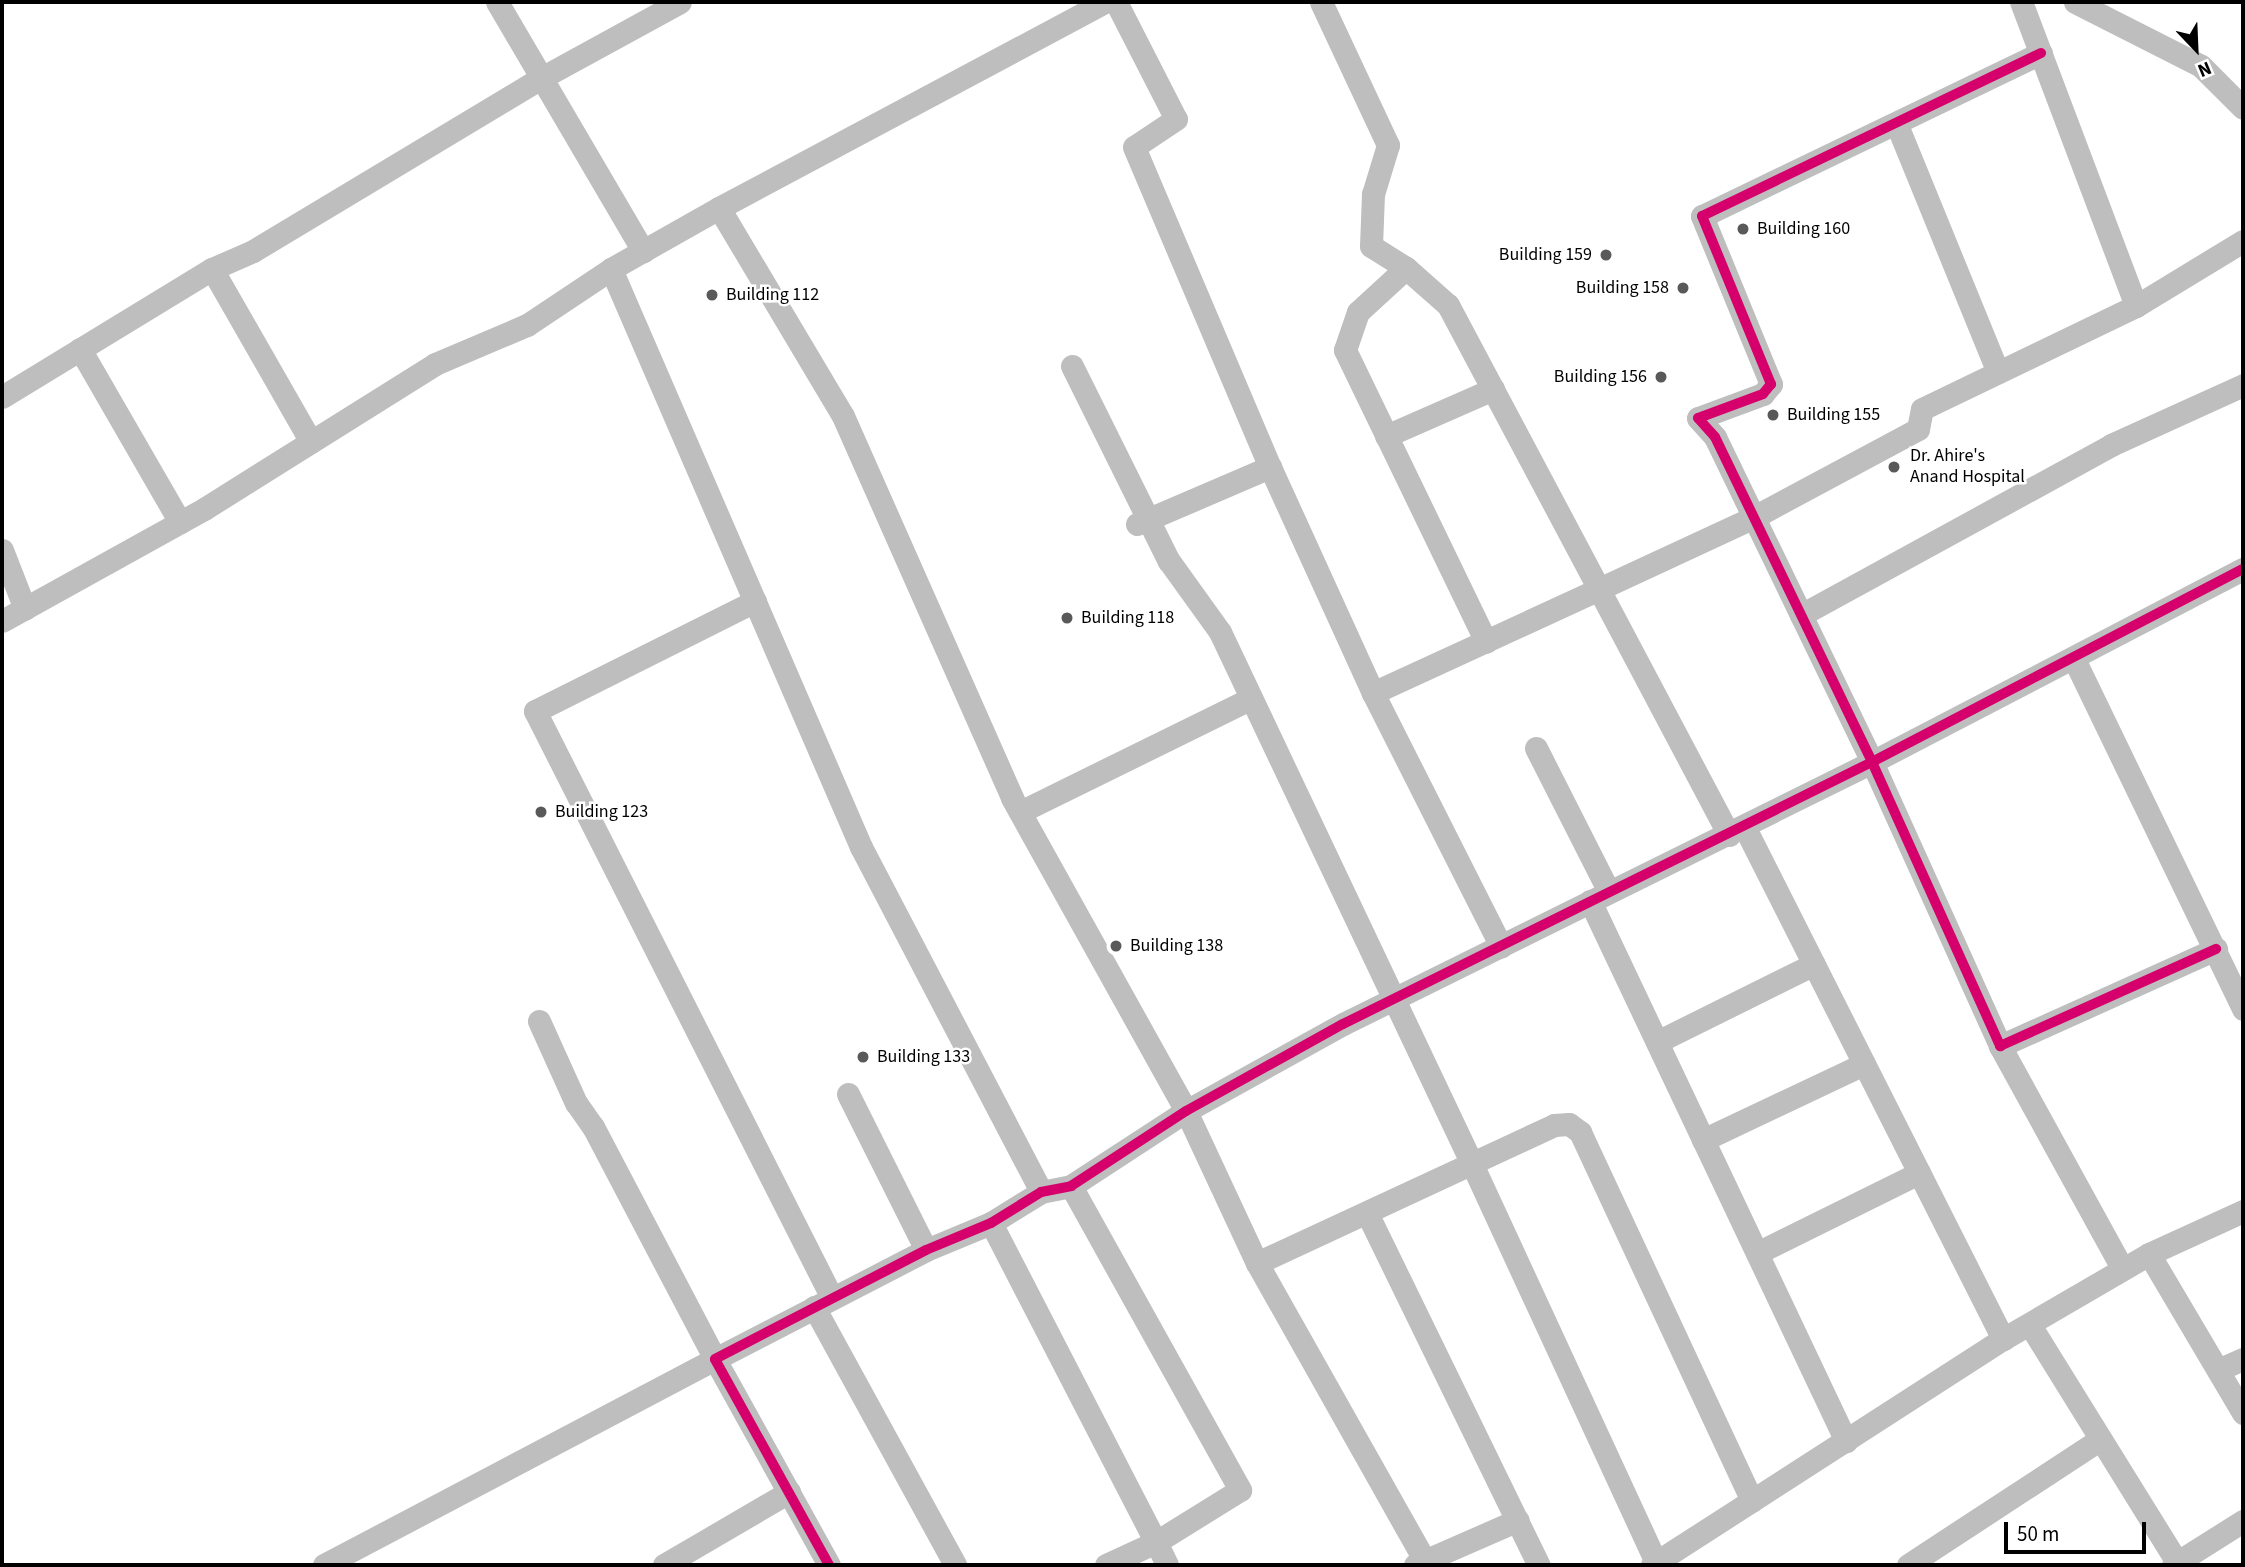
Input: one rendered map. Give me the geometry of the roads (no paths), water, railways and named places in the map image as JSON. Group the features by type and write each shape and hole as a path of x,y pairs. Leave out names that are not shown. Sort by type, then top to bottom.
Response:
{"street":[{"path":"497,2 643,251"},
{"path":"2,397 212,269 253,251 543,77 680,2"},
{"path":"2,621 180,522 435,364 527,325 611,269 719,208 1104,2"},
{"path":"1116,2 1176,119 1134,147 1270,467 1373,692 1501,946"},
{"path":"1321,2 1388,145 1373,194 1371,246 1406,268 1448,305 1599,589 1814,964 2003,1339"},
{"path":"2021,2 2136,306"},
{"path":"2075,2 2201,66 2243,108"},
{"path":"2041,53 1897,125 1702,216 1771,384 1763,394 1698,418 1715,437 1872,762 2000,1046 2122,1268"},
{"path":"1897,125 1998,372"},
{"path":"719,208 843,416 1020,812 1186,1111 1257,1263 1420,1563 1518,1520"},
{"path":"1373,692 1754,517 1918,429 1922,409 2136,306 2243,241"},
{"path":"1406,268 1358,312 1345,350 1486,642"},
{"path":"212,269 311,442"},
{"path":"611,269 861,848 1041,1192"},
{"path":"80,349 180,522"},
{"path":"1072,366 1142,522 1220,632 1472,1164 1654,1564 2003,1339 2122,1268 2243,1211"},
{"path":"1801,615 2110,445 2243,385"},
{"path":"1386,436 1493,389"},
{"path":"1142,522 1270,467"},
{"path":"2,550 25,609"},
{"path":"324,1565 926,1250 991,1223 1041,1192 1071,1186 1186,1111 1394,998 1872,762 2243,569"},
{"path":"755,601 535,711 823,1303 955,1565"},
{"path":"2074,659 2216,949 2236,974 2243,1009"},
{"path":"1020,812 1250,699"},
{"path":"1536,748 1600,897 1657,1042 1846,1441"},
{"path":"2000,1046 2216,949"},
{"path":"1657,1042 1814,964"},
{"path":"539,1021 576,1103 593,1127 715,1359 829,1565"},
{"path":"1703,1140 1864,1064"},
{"path":"848,1094 926,1250"},
{"path":"1257,1263 1554,1125 1569,1124 1580,1132 1752,1501"},
{"path":"1756,1253 1919,1173"},
{"path":"1071,1186 1240,1490 1156,1542 1106,1565"},
{"path":"1367,1213 1539,1565"},
{"path":"991,1223 1167,1565"},
{"path":"2149,1254 2243,1413"},
{"path":"2030,1325 2175,1564 2242,1526"},
{"path":"2218,1370 2243,1359"},
{"path":"1908,1565 2099,1440"},
{"path":"664,1565 789,1492"}],"place":[{"name":"Building 160","path":"1743,229"},
{"name":"Building 159","path":"1606,255"},
{"name":"Building 158","path":"1683,288"},
{"name":"Building 112","path":"712,295"},
{"name":"Building 156","path":"1661,377"},
{"name":"Building 155","path":"1773,415"},
{"name":"Dr. Ahire's Anand Hospital","path":"1894,467"},
{"name":"Building 118","path":"1067,618"},
{"name":"Building 123","path":"541,812"},
{"name":"Building 138","path":"1116,946"},
{"name":"Building 133","path":"863,1057"}]}
